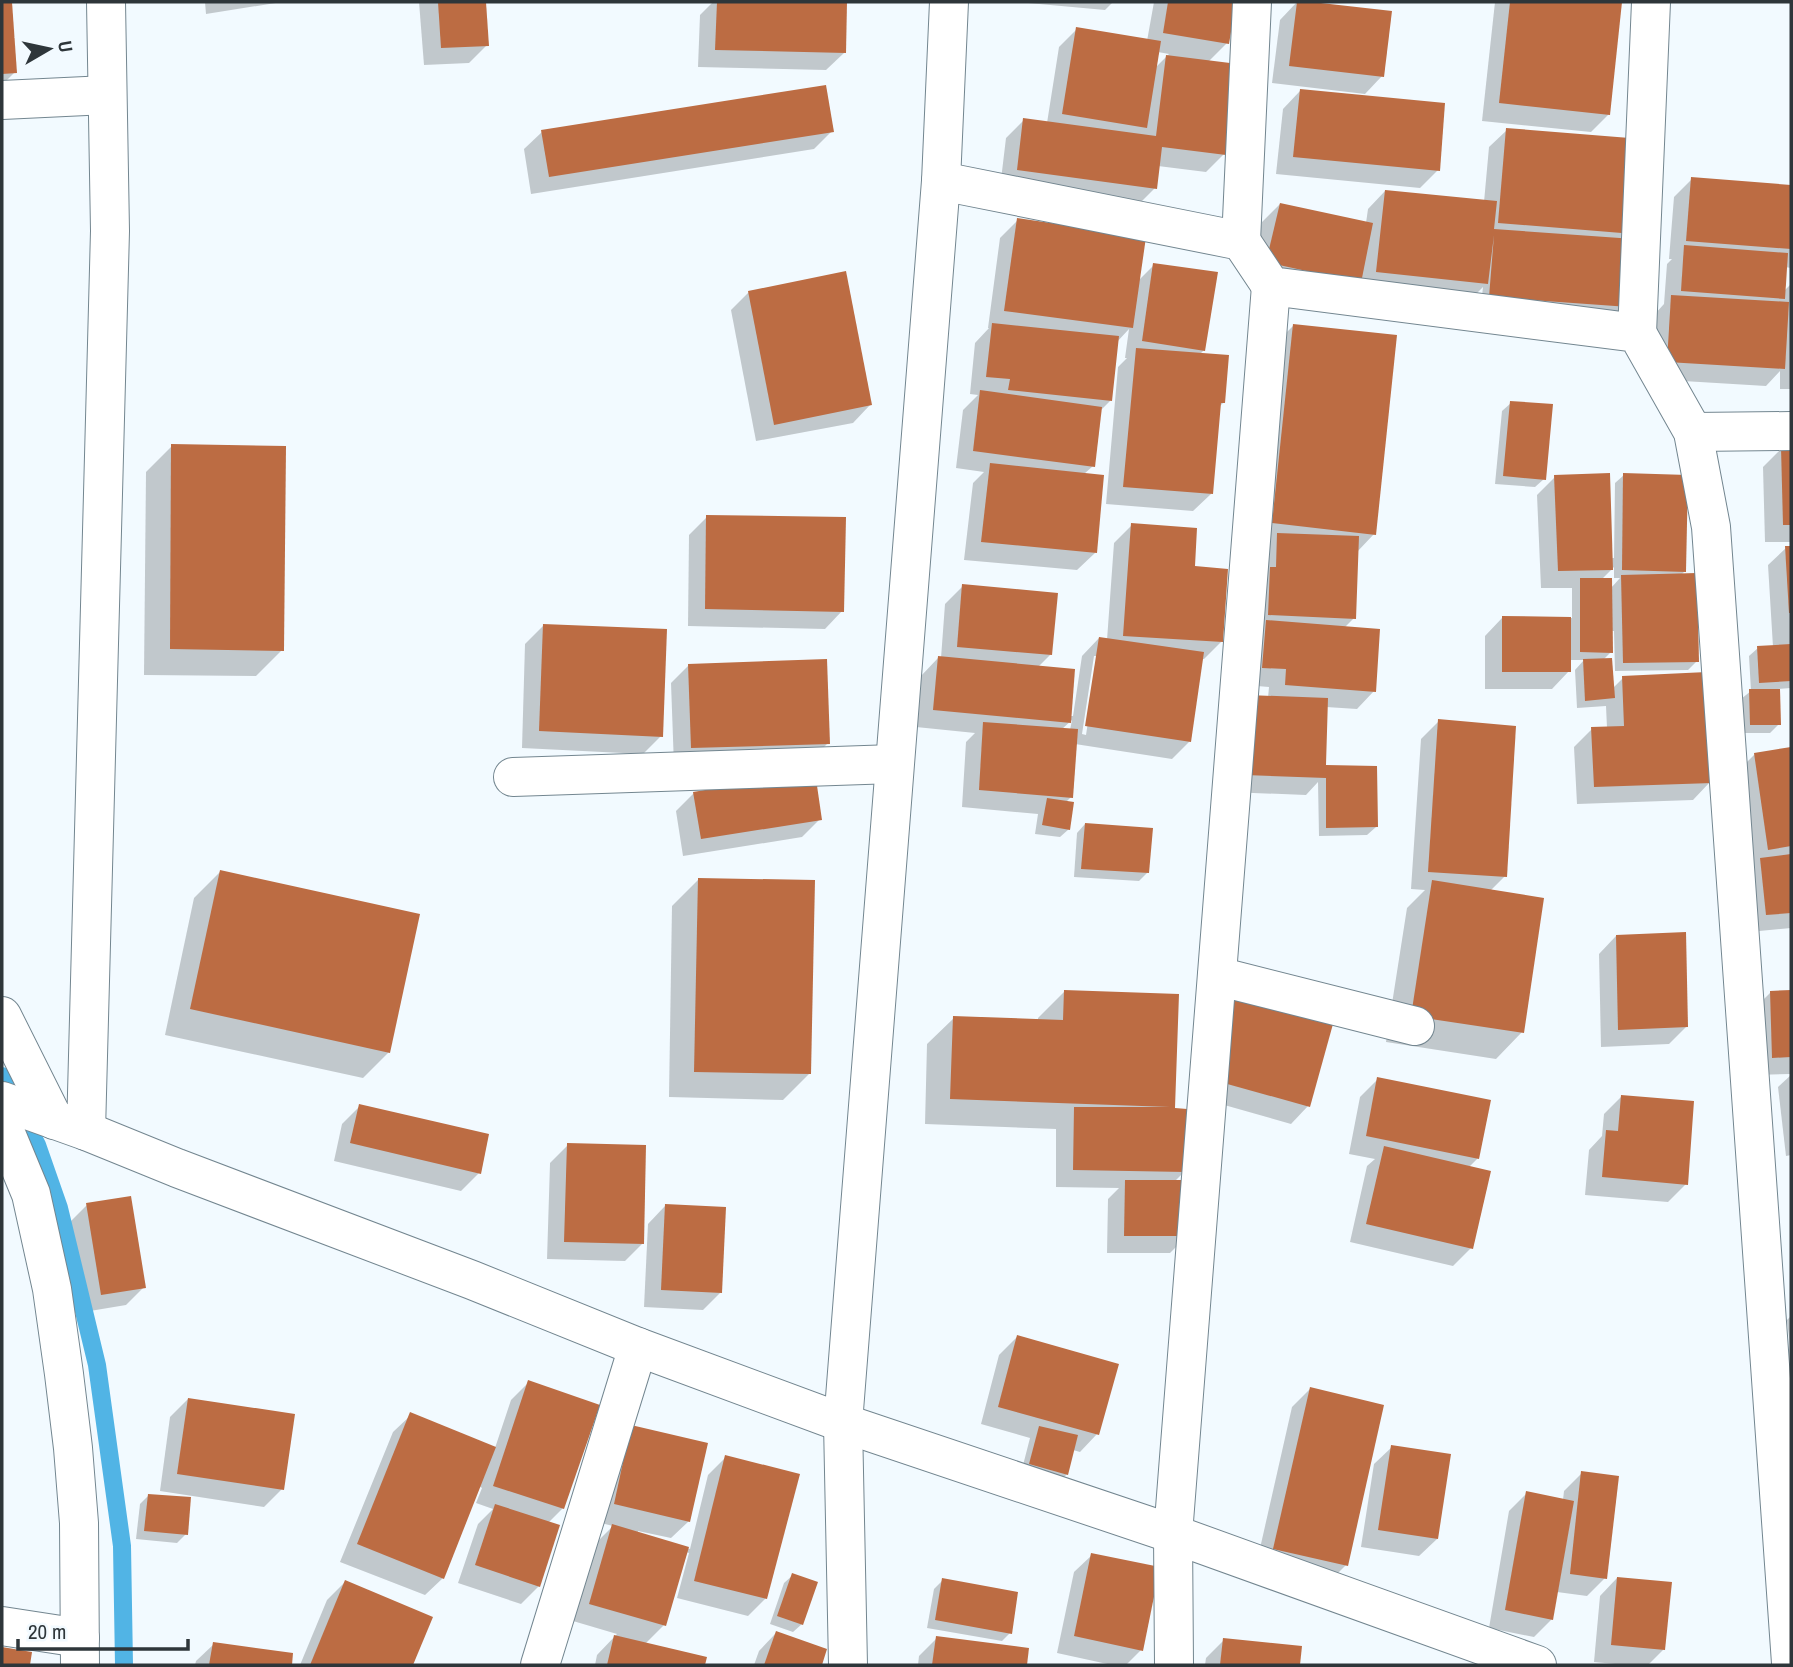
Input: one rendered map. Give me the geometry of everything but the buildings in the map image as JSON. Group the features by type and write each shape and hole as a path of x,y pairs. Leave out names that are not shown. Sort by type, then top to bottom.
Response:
{"street":[{"path":"2,1626 80,1652 79,1523 72,1436 52,1289 31,1194 30,1115 110,232 106,2"},
{"path":"848,1665 843,1423 941,181 950,2"},
{"path":"1174,1665 1174,1534 1271,286 1241,241 1252,2"},
{"path":"1651,2 1637,333 1693,432 1711,527 1791,1663"},
{"path":"2,100 107,94"},
{"path":"941,181 1241,241"},
{"path":"1271,286 1637,333"},
{"path":"1693,432 1791,431"},
{"path":"513,777 894,764"},
{"path":"1217,976 1415,1026"},
{"path":"2,1016 30,1115"},
{"path":"30,1115 177,1168 472,1280 638,1347 843,1423 1174,1534 1535,1665"},
{"path":"540,1665 638,1347"}],"waterway":[{"path":"2,1076 37,1145 59,1208 97,1365 122,1546 124,1665"}]}
